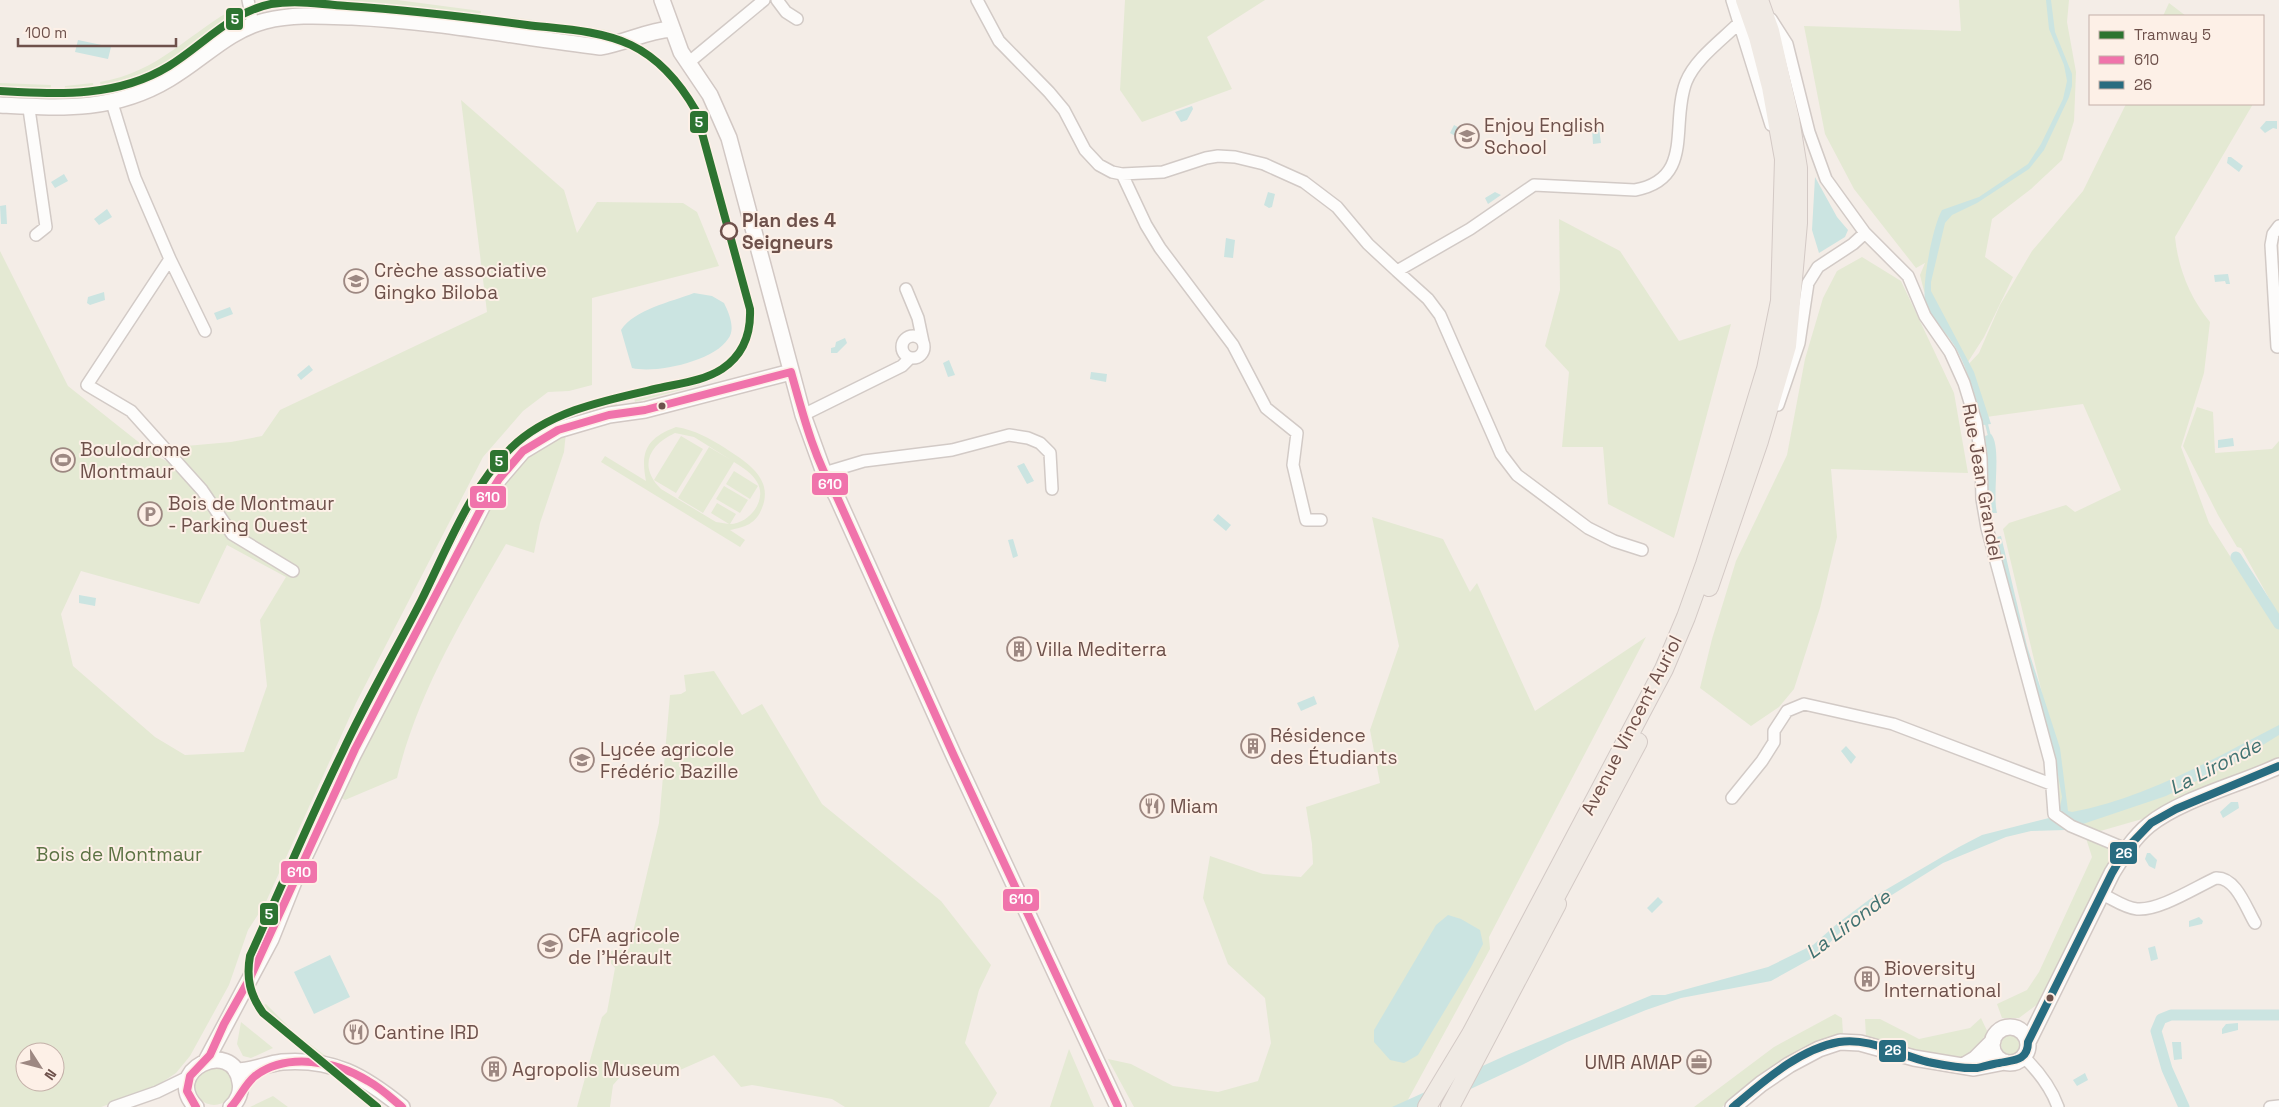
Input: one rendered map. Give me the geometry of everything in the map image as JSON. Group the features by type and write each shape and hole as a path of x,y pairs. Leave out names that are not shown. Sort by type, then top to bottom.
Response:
{"main road":[{"name":"Avenue Vincent Auriol","path":"1443,1104 1436,1085 1471,1034 1656,683 1686,617 1705,564 1766,369 1780,301 1784,159 1771,87 1755,29 1744,0"},
{"name":"Avenue Vincent Auriol","path":"1443,1104 1466,1069 1658,704 1686,646 1740,498 1787,346 1798,223 1798,168 1770,31 1759,0"},
{"path":"1419,1107 1436,1085"}],"street":[{"path":"248,0 253,24"},
{"path":"662,0 671,29 688,63 710,95 729,138 803,415 824,474 837,497 954,756 1118,1107"},
{"path":"688,63 764,0"},
{"path":"777,0 786,12 797,19"},
{"path":"977,0 984,17 999,41 1064,110 1091,157 1105,169 1122,174 1163,172 1206,158 1218,156 1236,157 1264,164 1304,182 1337,207 1368,244 1428,299 1440,315 1501,454 1517,475 1588,528 1614,541 1642,550"},
{"name":"Avenue Vincent Auriol","path":"1732,0 1771,126 1784,198"},
{"name":"Rue Jean Grandel","path":"1759,0 1787,44 1809,132 1826,179 1865,233 1908,276 1925,316 1950,352 1964,383 1976,422 1981,458 1982,500 1987,528 2050,761 2054,814 2081,830 2126,849"},
{"path":"0,105 90,107 131,98 169,79 220,42 253,24 286,16 306,15 382,19 600,47 627,41 656,30 671,29"},
{"path":"1397,271 1470,229 1534,185 1635,190 1649,187 1662,180 1671,169 1686,82 1700,61 1740,22"},
{"path":"112,103 135,178 170,259 205,331"},
{"path":"26,106 29,109 46,227 36,235"},
{"path":"1122,174 1146,225 1160,248 1233,345 1266,408 1298,433 1293,465 1306,520 1321,520"},
{"path":"2277,347 2271,245 2273,234 2279,226"},
{"name":"Avenue Vincent Auriol","path":"1740,498 1776,412 1799,343 1808,284 1818,267 1853,244 1865,233"},
{"path":"170,259 88,385 131,411 202,490 232,534 293,571"},
{"path":"803,415 902,366 910,358 920,356 924,350 918,318 906,289"},
{"path":"910,358 902,350 904,339 915,336 923,342"},
{"path":"206,1061 270,939 301,864 352,755 484,503 510,465 536,442 573,425 609,415 645,410 791,372"},
{"path":"824,474 864,461 952,450 1009,435 1028,438 1040,443 1050,454 1052,489"},
{"path":"1732,798 1762,761 1774,742 1774,731 1787,711 1804,704 1893,724 2051,784"},
{"path":"1733,1107 1761,1084 1789,1065 1819,1049 1840,1042 1860,1043 1914,1058 1974,1068 2005,1062 2015,1063 2024,1057 2028,1042 2126,849 2141,832 2162,816 2279,766"},
{"path":"2102,894 2131,908 2146,908 2221,877 2231,883 2255,923"},
{"path":"1963,1066 1979,1056 1993,1042 1999,1031 2028,1021 2047,1005"},
{"path":"223,1026 231,1067 240,1081 235,1101"},
{"path":"2015,1027 2024,1032 2028,1042"},
{"path":"1993,1042 1994,1052 2005,1062"},
{"path":"2024,1057 2050,1088 2058,1107"},
{"path":"114,1107 165,1089 190,1076 196,1067 206,1061 213,1060 231,1067 271,1065 297,1061 332,1066 363,1077 402,1107"},
{"path":"235,1101 254,1077 271,1065"},
{"path":"190,1076 192,1102"},
{"path":"165,1089 192,1102"},
{"path":"2270,1107 2279,1106"}],"green space":[{"path":"265,0 397,0 481,11 480,22 409,12 282,6 267,9"},
{"path":"1125,0 1265,0 1207,37 1232,89 1142,122 1120,90"},
{"path":"1959,0 2069,0 2067,22 2076,72 2074,121 2062,160 2031,189 1992,219 1985,257 2013,277 1984,337 1966,365 1924,291 1920,275 1925,263 1916,268 1854,189 1825,134 1804,26 1961,31"},
{"path":"2169,3 2185,15 2163,15"},
{"path":"239,6 245,17 224,29 174,65 141,83 102,95 100,82 140,70"},
{"path":"510,17 611,31 602,40 509,26"},
{"path":"0,83 51,85 50,96 0,94"},
{"path":"93,83 95,96 64,97 65,86"},
{"name":"Bois de Montmaur","path":"461,100 564,190 577,233 597,202 683,203 697,212 719,266 592,298 592,385 569,391 548,392 523,411 483,457 356,703 265,904 248,930 229,985 190,1056 176,1073 152,1089 101,1107 0,1107 0,251 68,386 156,456 177,466 163,456 186,446 231,442 262,436 280,410 487,312","holes":["227,545 286,577 260,620 267,686 244,752 185,755 155,737 73,666 61,614 81,571 199,604"]},
{"path":"2126,105 2252,105 2175,237 2179,260 2186,282 2210,322 2204,373 2181,447 2209,523 2261,605 2270,600 2241,548 2237,547 2218,515 2183,446 2197,407 2213,412 2215,453 2272,449 2279,441 2279,758 2149,817 2097,832 2058,812 2054,781 2060,775 2003,529 2009,523 2066,505 2075,512 2121,490 2083,404 1986,417 1965,368 1979,353 2000,305 2032,251 2083,191"},
{"path":"1559,219 1620,251 1679,341 1731,324 1674,538 1608,504 1603,447 1562,447 1569,372 1545,346 1560,290"},
{"path":"1862,257 1901,281 1954,393 1968,473 1831,469 1837,537 1820,608 1794,689 1779,707 1751,726 1700,688 1712,639 1736,561 1787,455 1805,359 1823,298 1837,271"},
{"path":"696,374 700,385 635,402 632,391"},
{"path":"615,395 618,407 585,415 582,404"},
{"path":"575,405 579,420 502,469 245,982 245,963 248,953 349,733 481,479 501,454 522,434 533,426"},
{"path":"676,427 696,432 725,448 756,472 764,488 765,497 757,518 740,528 730,530 745,540 740,547 601,462 605,456 646,481 644,471 645,454 652,441 666,431","holes":["675,433 694,437 731,460 709,447 678,498 703,513 734,462 747,470 760,489 760,496 755,510 744,520 730,524 736,514 717,503 711,513 729,524 716,522 661,489 654,480 648,464 653,450 666,438"]},
{"path":"566,432 564,452 540,523 534,553 506,544 458,628 429,687 416,716 397,778 345,800 338,796 388,706 442,595 481,521 515,466 540,445"},
{"path":"681,436 703,449 676,493 654,480"},
{"path":"734,471 758,486 750,499 726,484"},
{"path":"724,486 748,500 740,513 716,499"},
{"path":"1372,517 1443,539 1470,592 1477,583 1535,711 1646,637 1489,937 1490,949 1404,1107 1134,1107 1108,1059 1131,1064 1173,1086 1218,1092 1258,1081 1271,1043 1265,998 1228,964 1203,898 1210,856 1263,874 1301,877 1313,864 1306,807 1380,783 1370,730 1399,646"},
{"path":"714,671 742,715 762,704 822,804 941,901 991,965 979,990 965,1043 997,1093 989,1107 845,1107 832,1099 752,1085 741,1087 714,1055 671,1074 630,1066 613,1085 610,1107 577,1107 602,1017 607,1012 615,968 601,952 629,949 659,823 670,695 681,694 686,691 684,675"},
{"path":"2085,835 2108,846 2111,858 2108,869 2043,1000 2019,1018 2002,1018 1997,1004 2027,990 2039,972 2092,857"},
{"path":"266,1004 291,1029 285,1036 270,1025 255,1009"},
{"path":"1835,1014 1842,1018 1843,1034 1809,1046 1779,1063 1722,1107 1694,1107 1774,1047"},
{"path":"1981,1018 1989,1035 1974,1053 1962,1057 1935,1057 1920,1054 1866,1037 1865,1019 1880,1019 1919,1039 1970,1028"},
{"path":"241,1022 273,1048 251,1058 243,1056 237,1044"},
{"path":"298,1035 331,1060 308,1056 292,1043"},
{"path":"2011,1035 2018,1038 2021,1045 2018,1052 2011,1055 2004,1052 2001,1045 2004,1038"},
{"path":"1069,1049 1094,1107 1050,1107"},
{"path":"214,1067 227,1073 233,1086 227,1099 214,1105 201,1099 195,1086 201,1073"},
{"path":"352,1079 373,1095 367,1103 346,1086"},
{"path":"273,1096 288,1107 250,1107"}],"water":[{"path":"2046,0 2051,0 2055,32 2072,74 2072,86 2069,97 2044,150 2029,169 1977,203 1952,215 1945,223 1931,282 1931,291 1974,372 1991,424 1983,425 1963,362 1951,340 1933,317 1927,305 1924,292 1925,281 1935,228 1942,210 1979,197 2028,164 2041,144 2063,99 2067,81 2064,65 2049,29"},
{"path":"78,40 111,47 108,59 75,52"},
{"path":"1192,106 1193,109 1187,120 1181,122 1175,112"},
{"path":"2266,121 2277,121 2277,129 2273,128 2265,133 2260,128"},
{"path":"1454,125 1471,134 1466,142 1450,133"},
{"path":"1592,128 1599,128 1601,143 1593,144"},
{"path":"2228,157 2231,157 2243,166 2239,172 2227,163"},
{"path":"64,174 68,181 55,188 51,182"},
{"path":"1815,177 1837,217 1848,230 1845,237 1819,253 1812,230"},
{"path":"1268,192 1275,194 1272,207 1269,208 1264,205"},
{"path":"1495,192 1501,195 1488,204 1485,198"},
{"path":"6,205 7,224 1,224 0,206"},
{"path":"107,209 112,217 99,225 94,219"},
{"path":"1226,238 1235,240 1233,258 1224,257"},
{"path":"2228,274 2230,284 2226,284 2225,281 2215,282 2214,275"},
{"path":"104,292 105,300 90,305 87,303 88,297"},
{"path":"694,293 712,296 724,303 732,326 728,339 721,347 710,354 684,364 655,369 632,368 621,330 627,323 644,311"},
{"path":"230,307 233,314 217,320 214,313"},
{"path":"845,338 847,343 837,353 831,353 831,348 835,347 836,342"},
{"path":"949,360 955,375 948,377 943,363"},
{"path":"309,365 313,370 301,380 297,375"},
{"path":"1091,372 1107,374 1106,382 1090,379"},
{"path":"1991,434 1996,449 1995,494 1997,513 1990,513 1988,502 1985,436"},
{"path":"2233,438 2234,446 2218,448 2218,440"},
{"path":"1024,463 1034,481 1027,484 1017,466"},
{"path":"1218,514 1231,525 1226,531 1213,520"},
{"name":"La Lironde","path":"2001,536 2027,646 2060,748 2068,811 2072,812 2099,806 2153,787 2204,764 2279,725 2279,735 2237,761 2166,796 2065,830 2031,831 2006,837 1943,863 1855,918 1816,956 1771,981 1681,998 1646,1010 1567,1042 1432,1107 1392,1107 1509,1054 1652,995 1665,995 1768,967 1813,945 1870,899 1982,835 2061,815 2059,812 2062,797 2056,764 2000,558 1997,537"},
{"path":"1013,539 1018,556 1013,558 1008,540"},
{"path":"79,595 96,598 95,606 79,603"},
{"path":"1314,696 1317,704 1301,711 1297,703"},
{"path":"1846,746 1856,757 1851,764 1841,751"},
{"path":"2231,802 2238,802 2239,808 2223,818 2220,812"},
{"path":"2147,853 2150,853 2157,860 2155,869 2149,866 2145,859"},
{"path":"1658,897 1663,902 1652,913 1647,908"},
{"path":"1448,915 1461,919 1480,930 1483,944 1418,1055 1404,1063 1390,1060 1374,1042 1374,1030 1436,925"},
{"path":"2199,917 2203,921 2202,924 2189,927 2189,921"},
{"path":"2155,946 2158,959 2151,961 2148,948"},
{"path":"330,955 350,997 314,1014 294,972"},
{"path":"2238,1023 2238,1030 2222,1034 2222,1029 2226,1024"},
{"path":"2172,1042 2181,1042 2182,1059 2174,1060"},
{"path":"2085,1073 2088,1080 2077,1086 2073,1080"}],"waterway":[{"path":"1986,422 1990,438"},
{"path":"2236,557 2279,624"},
{"path":"2184,1107 2167,1069 2156,1031 2161,1019 2171,1015 2279,1015"}],"tram line":[{"name":"5","path":"0,91 87,92 129,84 169,66 243,14 271,4 299,2 437,14 580,31 606,36 631,45 651,57 676,82 696,111 750,309 749,327 744,343 729,363 708,376 603,401 583,407 544,424 511,448 496,464 460,520 421,601 351,734 250,956 250,986 255,1000 263,1013 377,1107"}],"transit line":[{"name":"610","path":"196,1107 187,1091 190,1076 210,1055 224,1024 250,978 355,749 484,503 499,479 523,451 558,430 609,415 645,410 791,372 810,436 822,467 954,756 1118,1107"},
{"name":"26","path":"1733,1107 1769,1077 1796,1059 1824,1046 1839,1042 1850,1041 1873,1044 1928,1062 1958,1067 1977,1068 2015,1060 2023,1056 2026,1053 2028,1042 2112,873 2126,849 2151,823 2176,809 2279,766"},
{"name":"610","path":"231,1107 255,1076 282,1064 296,1062 312,1062 341,1068 377,1087 402,1107"}],"place":[{"name":"Enjoy English School","path":"1467,136"},
{"name":"Plan des 4 Seigneurs","path":"729,231"},
{"name":"Crèche associative Gingko Biloba","path":"356,281"},
{"name":"Boulodrome Montmaur","path":"63,460"},
{"name":"Bois de Montmaur - Parking Ouest","path":"150,514"},
{"name":"Villa Mediterra","path":"1019,649"},
{"name":"Résidence des Étudiants","path":"1253,746"},
{"name":"Lycée agricole Frédéric Bazille","path":"582,760"},
{"name":"Miam","path":"1152,806"},
{"name":"CFA agricole de l'Hérault","path":"550,946"},
{"name":"Bioversity International","path":"1867,979"},
{"name":"Cantine IRD","path":"356,1032"},
{"name":"UMR AMAP","path":"1699,1062"},
{"name":"Agropolis Museum","path":"494,1069"}]}
